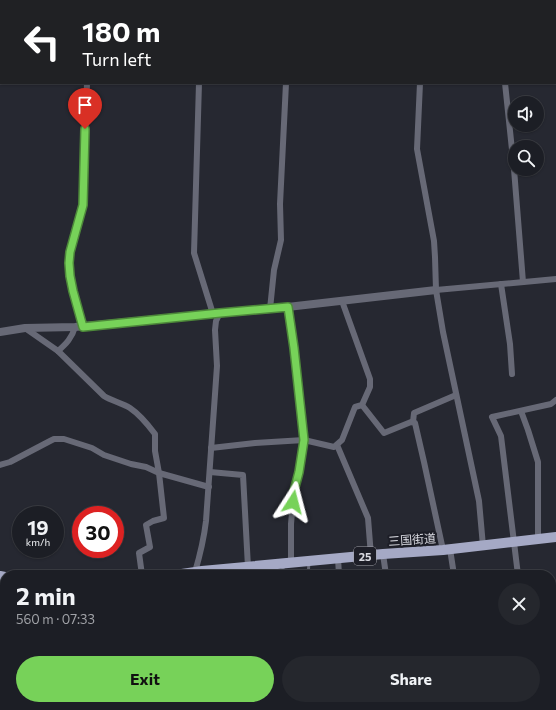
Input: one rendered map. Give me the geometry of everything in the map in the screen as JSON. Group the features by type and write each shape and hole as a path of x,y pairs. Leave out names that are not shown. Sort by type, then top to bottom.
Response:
{"main road":[{"name":"三国街道","path":"230,570 338,558 446,550 556,537"}],"street":[{"path":"58,351 67,343 79,327 69,263 70,252 83,205 87,84"},
{"path":"196,570 204,536 209,487 216,366 216,314 194,253 199,84"},
{"path":"270,309 274,270 281,240 280,204 286,84"},
{"path":"420,84 417,149 434,241 436,290 456,395 479,501 484,546"},
{"path":"505,84 514,169 523,282"},
{"path":"0,332 25,328 79,327 270,309 436,290 556,279"},
{"path":"501,284 510,344 512,374"},
{"path":"211,448 304,440 334,447 342,440 354,407 362,404 370,386 370,379 342,301"},
{"path":"288,307 304,440 294,498 288,564"},
{"path":"25,328 58,351 104,396 134,411 155,434 155,451 164,518 146,524 150,546 139,553 141,570"},
{"path":"452,570 446,550 415,422 413,422 414,413 456,395"},
{"path":"517,570 501,436 492,417 551,404 556,400"},
{"path":"362,404 384,433 413,422"},
{"path":"521,411 538,462 538,539"},
{"path":"0,465 4,465 54,439 59,438 92,448 104,455 130,464 146,467 159,473 209,487"},
{"path":"337,445 368,518 371,556"},
{"path":"210,472 243,475 248,567"},
{"path":"383,554 385,570"},
{"path":"338,558 339,570"}],"lane":[{"path":"308,570 309,562"},
{"path":"285,570 288,564"}],"route":[{"path":"85,129 83,205 70,252 69,263 73,291 83,327 288,307 304,440 293,502"}]}
